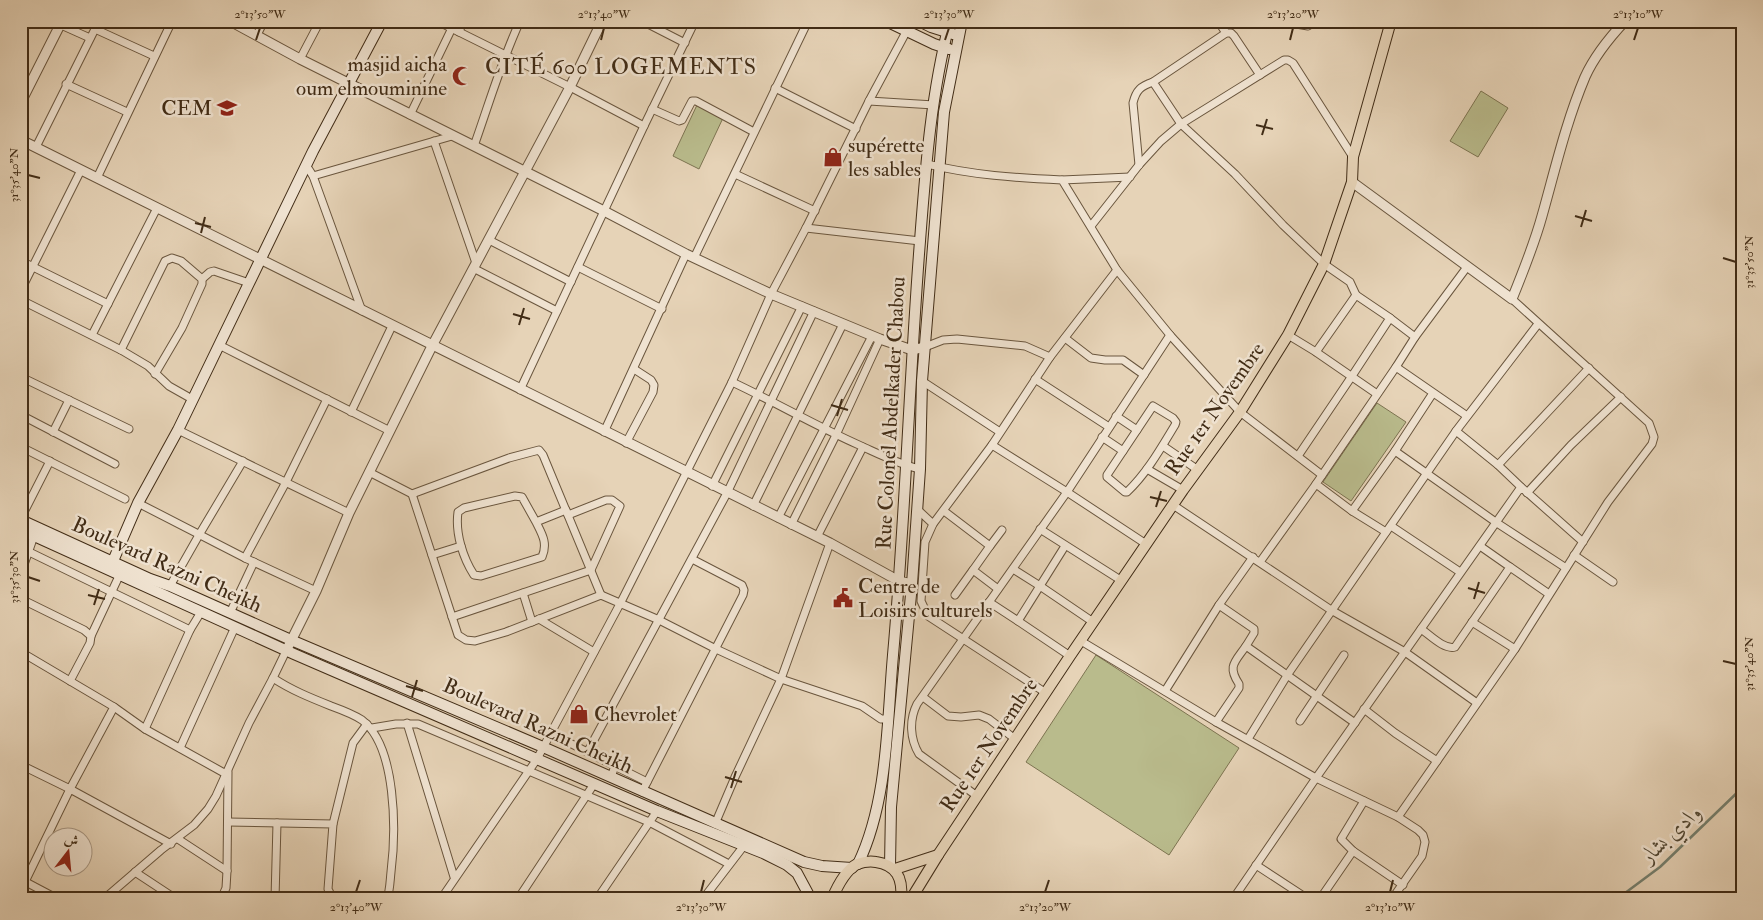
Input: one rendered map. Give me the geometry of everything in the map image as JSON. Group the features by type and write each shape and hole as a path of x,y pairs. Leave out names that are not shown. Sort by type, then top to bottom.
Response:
{"main road":[{"path":"111,566 138,504 178,430 306,165 382,21"},
{"path":"886,21 944,48 955,50"},
{"path":"919,21 959,35"},
{"name":"Rue Colonel Abdelkader Chabou","path":"855,866 867,844 881,793 900,581 905,466 920,241 934,105 950,21"},
{"name":"Rue Colonel Abdelkader Chabou","path":"892,868 890,807 912,584 920,469 922,381 944,112 962,21"},
{"name":"Rue 1er Novembre","path":"911,899 1070,656 1173,504 1240,412 1288,335 1324,264 1352,182 1353,157 1391,21"},
{"name":"Boulevard Razni Cheikh","path":"21,519 111,566 120,574 201,612 286,651 656,811 804,862 822,866 855,866"},
{"name":"Boulevard Razni Cheikh","path":"21,530 111,566 170,586 610,777 644,787 747,841 777,859 797,873 811,899"},
{"path":"832,899 842,880 855,866 871,862 892,868 938,856"},
{"path":"892,868 900,881 901,899"}],"street":[{"path":"36,147 99,21"},
{"path":"97,178 172,21"},
{"path":"230,21 300,59 690,256 771,294 876,338 912,350 943,340 957,339 1025,346 1050,357"},
{"path":"257,35 264,21"},
{"path":"300,59 320,21"},
{"path":"438,21 644,126"},
{"path":"410,115 455,30 463,21"},
{"path":"474,146 494,91 504,54 520,21"},
{"path":"104,899 161,850 194,825 216,796 249,723 316,591 349,513 432,346 570,87 602,21"},
{"path":"642,21 685,43"},
{"path":"520,390 695,21"},
{"path":"604,432 662,309 734,174 808,21"},
{"path":"440,899 543,747 686,473 732,382 771,294 912,21"},
{"path":"1218,21 1226,33 1234,36 1260,75"},
{"path":"1294,21 1296,24 1308,26 1316,21"},
{"path":"1512,300 1536,235 1568,125 1585,77 1593,62 1625,21"},
{"path":"21,102 62,23 90,38"},
{"path":"95,29 154,56"},
{"path":"1139,165 1133,103 1135,94 1142,86 1153,82 1226,33"},
{"path":"1091,226 1139,165 1161,141 1181,124 1284,60 1288,60 1293,64 1353,157"},
{"path":"1153,82 1181,124 1235,174 1283,225 1324,264 1350,282 1356,295 1415,337"},
{"path":"66,84 127,112"},
{"path":"775,88 856,129"},
{"path":"652,109 679,121 682,120 690,103 696,101 754,132"},
{"path":"869,101 934,105"},
{"path":"313,176 452,136"},
{"path":"21,140 712,486 830,543 900,581 912,584"},
{"path":"434,141 474,265 557,311"},
{"path":"927,164 955,171 1022,178 1062,180 1130,177"},
{"path":"306,165 313,176 362,311"},
{"path":"21,290 81,170"},
{"path":"734,174 815,211"},
{"path":"1062,180 1118,270 1170,335 1240,412 1322,475"},
{"path":"1352,182 1512,300 1621,397 1649,423 1653,430 1652,444 1608,502 1515,649 1398,817"},
{"path":"92,335 157,208"},
{"path":"806,228 920,241"},
{"path":"489,240 571,282"},
{"path":"122,350 165,261 172,258 181,261 202,279"},
{"path":"21,261 108,304"},
{"path":"578,267 662,309"},
{"path":"1260,562 1316,484 1415,337 1467,267"},
{"path":"1046,693 928,616 922,606 925,542 933,524 992,445 1034,379 1118,270"},
{"path":"155,374 182,328 202,284 202,279 214,271 249,283"},
{"path":"1316,352 1356,295"},
{"path":"21,300 122,350 148,366 169,386 192,399"},
{"path":"712,486 802,306"},
{"path":"588,752 727,493 773,401 814,311"},
{"path":"1298,456 1390,318"},
{"path":"754,506 843,324"},
{"path":"1248,739 1288,674 1391,526 1426,472 1538,324"},
{"path":"351,412 392,326"},
{"path":"977,796 919,754 914,745 912,733 913,712 962,639 1067,492 1170,335"},
{"path":"1288,335 1377,394"},
{"path":"778,518 824,428 876,338"},
{"path":"791,525 836,435 876,338"},
{"path":"1065,338 1091,358 1123,360 1144,375"},
{"path":"219,345 390,431"},
{"path":"1396,367 1467,416"},
{"path":"1498,465 1589,368"},
{"path":"626,443 653,392 654,385 651,380 634,369"},
{"path":"21,377 129,429"},
{"path":"1034,379 1109,427"},
{"path":"922,381 1000,432"},
{"path":"732,382 773,401 836,435 905,466 920,469"},
{"path":"1352,510 1395,451 1433,392"},
{"path":"1527,493 1571,445 1621,397"},
{"path":"245,558 286,482 327,399"},
{"path":"53,432 69,400"},
{"path":"1153,406 1173,418 1176,422 1147,469 1130,490 1125,492 1106,475 1137,430 1153,406"},
{"path":"21,416 115,464"},
{"path":"1116,416 1137,430"},
{"path":"178,430 349,513"},
{"path":"1456,430 1498,465 1583,542"},
{"path":"1102,437 1124,450"},
{"path":"992,445 1146,544"},
{"path":"1162,446 1198,470"},
{"path":"21,447 126,499"},
{"path":"817,537 863,447"},
{"path":"412,494 509,458 539,450 543,455 601,595"},
{"path":"1395,451 1566,568"},
{"path":"21,519 50,461"},
{"path":"170,586 243,461"},
{"path":"1147,469 1183,490"},
{"path":"370,472 412,494 458,635 466,640 474,641 498,634 601,595 659,620 781,679 862,706 881,719 888,719"},
{"path":"1316,484 1386,532"},
{"path":"1233,899 1521,487"},
{"path":"515,496 522,497 536,522 544,539 545,550 542,556 481,576 474,575 461,546 457,518 458,512 464,508 515,496"},
{"path":"452,617 591,570 620,506 612,500 606,500 536,522"},
{"path":"138,504 245,558 316,591"},
{"path":"1173,504 1332,610 1405,652 1478,703"},
{"path":"917,509 933,524"},
{"path":"944,511 990,546"},
{"path":"1391,526 1460,572"},
{"path":"1040,529 1122,581"},
{"path":"955,595 1002,530"},
{"path":"21,573 25,549 34,536"},
{"path":"715,824 781,679 830,543"},
{"path":"432,555 461,546"},
{"path":"1018,621 1065,546"},
{"path":"1480,546 1549,594"},
{"path":"25,549 190,630"},
{"path":"1574,555 1613,582"},
{"path":"1165,691 1219,605 1253,557"},
{"path":"550,733 615,766 644,787 716,649 744,590 742,585 692,559"},
{"path":"230,613 254,562"},
{"path":"1421,629 1444,645 1452,648 1510,567"},
{"path":"973,570 998,589"},
{"path":"1013,570 1093,622"},
{"path":"70,681 90,644 91,636 120,574"},
{"path":"523,593 536,620 594,652"},
{"path":"21,599 84,630 91,636"},
{"path":"989,602 1070,656"},
{"path":"1216,722 1239,688 1233,673 1234,664 1254,633 1254,629 1219,605"},
{"path":"145,729 190,630 201,612"},
{"path":"1472,622 1515,649"},
{"path":"180,748 236,627"},
{"path":"1081,641 1216,722 1316,778 1398,817 1418,830 1423,835 1425,842 1422,856 1392,899"},
{"path":"1246,646 1356,723"},
{"path":"21,652 114,707 145,729 227,772"},
{"path":"1300,721 1344,655"},
{"path":"273,678 292,690 348,713 369,726 379,743 392,783 394,835 388,899"},
{"path":"922,697 948,716 961,718 979,716 989,719 1015,739"},
{"path":"21,890 23,881 114,707"},
{"path":"1364,709 1395,733 1437,761"},
{"path":"407,723 454,877"},
{"path":"333,899 328,889 333,824 353,743 369,726 418,724 649,822 729,864"},
{"path":"21,765 70,789 171,844"},
{"path":"610,777 615,766"},
{"path":"221,899 226,888 227,871 227,772"},
{"path":"518,899 594,784"},
{"path":"1364,801 1341,836 1341,839 1353,851 1403,885"},
{"path":"597,899 656,811"},
{"path":"228,822 333,824"},
{"path":"275,899 277,823"},
{"path":"178,839 227,871"},
{"path":"703,899 747,841"},
{"path":"1320,899 1353,851"},
{"path":"1256,865 1308,899"},
{"path":"135,872 171,897"},
{"path":"23,881 58,899"}],"green space":[{"path":"1481,91 1508,108 1478,157 1450,141"},
{"path":"697,105 723,118 699,169 673,156"},
{"path":"1377,403 1406,422 1351,501 1323,482"},
{"path":"1096,655 1239,748 1169,855 1026,762"}],"waterway":[{"name":"وادي بشار","path":"1617,899 1660,867 1742,788"}],"place":[{"name":"masjid aicha oum elmouminine","path":"462,76"},
{"name":"CEM","path":"227,108"},
{"name":"supérette les sables","path":"833,157"},
{"name":"Centre de Loisirs culturels","path":"843,598"},
{"name":"Chevrolet","path":"579,714"}],"district":[{"name":"CITÉ 600 LOGEMENTS","path":"621,67"}]}
